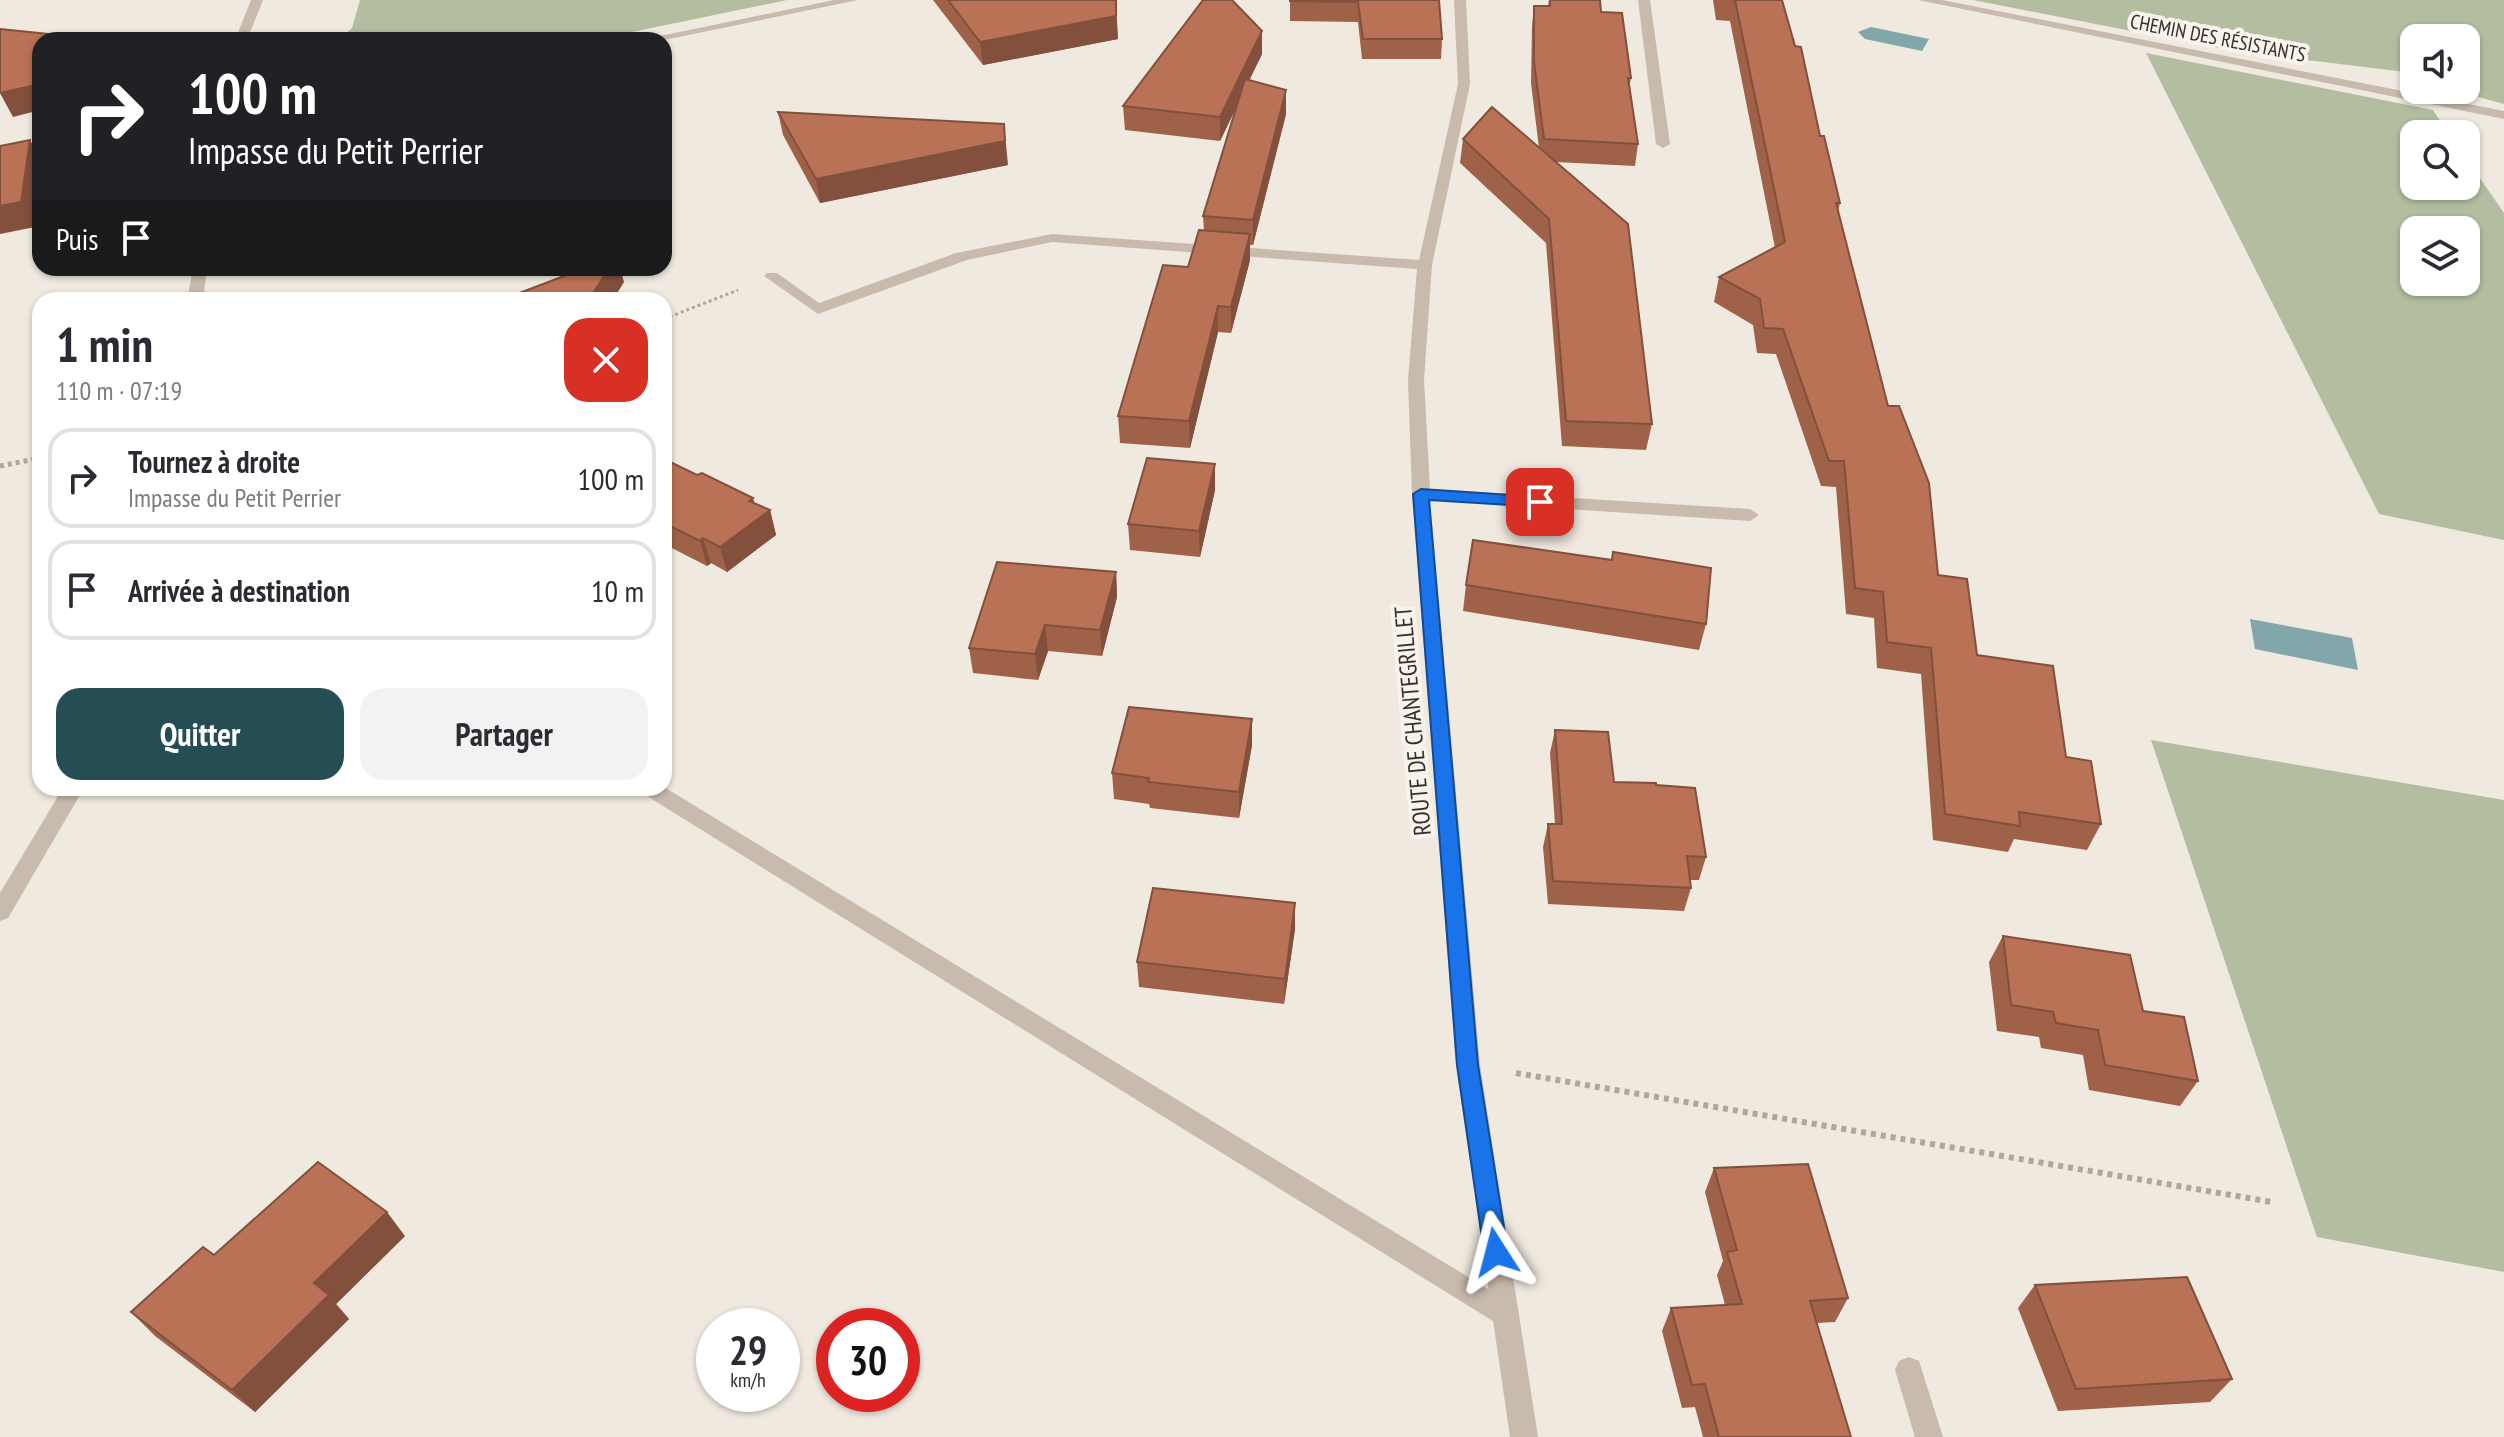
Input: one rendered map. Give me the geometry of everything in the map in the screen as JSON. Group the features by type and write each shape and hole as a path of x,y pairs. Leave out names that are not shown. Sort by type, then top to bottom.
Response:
{"street":[{"path":"244,32 257,0"},
{"path":"672,35 852,0"},
{"name":"ROUTE DE CHANTEGRILLET","path":"1460,0 1464,84 1425,265 1416,380 1421,494 1468,1065 1524,1437"},
{"path":"1644,0 1663,144"},
{"name":"CHEMIN DES RÉSISTANTS","path":"1924,0 2504,115"},
{"path":"772,276 818,309 911,271 1002,244 1052,238 1425,265"},
{"path":"1421,494 1750,515"},
{"path":"0,912 69,796"},
{"path":"662,796 1505,1314"},
{"path":"1909,1370 1929,1437"}],"path":[{"path":"672,316 772,276"},
{"path":"0,466 32,460"},
{"path":"1468,1065 2272,1202"}],"green space":[{"path":"360,0 787,0 632,32 348,32 352,28"},
{"path":"1973,0 2504,0 2504,104 2480,98 2480,24 2400,24 2400,71 2233,51"},
{"path":"2146,53 2433,110 2440,120 2400,120 2400,200 2480,200 2480,178 2504,213 2504,540 2379,514"},
{"path":"2151,740 2504,800 2504,1272 2317,1237"}],"water":[{"path":"1871,27 1929,39 1922,51 1865,39 1858,32"},
{"path":"2250,619 2352,638 2358,670 2255,649"}],"building":[{"path":"948,0 1116,0 1116,16 980,42"},
{"path":"1203,0 1232,0 1262,31 1220,117 1123,106"},
{"path":"1290,0 1439,0 1442,39 1363,39 1358,2"},
{"path":"1550,0 1600,0 1601,12 1622,13 1638,144 1544,139 1534,62 1534,6 1550,6"},
{"path":"1735,0 1782,0 1795,46 1801,47 1820,136 1824,136 1840,203 1836,203 1888,406 1899,406 1929,483 1938,575 1967,579 1977,655 2053,666 2066,757 2091,761 2101,824 2019,812 2020,826 1945,814 1931,648 1887,642 1883,592 1855,588 1844,461 1829,461 1783,329 1764,328 1760,299 1719,277 1785,242"},
{"path":"0,29 32,32 32,86 0,93"},
{"path":"1245,79 1286,90 1253,220 1203,216"},
{"path":"1492,107 1628,224 1652,424 1566,421 1549,219 1463,139"},
{"path":"778,112 1004,124 1005,141 816,179"},
{"path":"30,140 21,202 0,206 0,146"},
{"path":"1199,230 1250,234 1231,307 1218,306 1189,421 1118,416 1163,265 1188,267"},
{"path":"564,276 604,276 594,292 522,292"},
{"path":"1147,458 1215,464 1199,531 1128,524"},
{"path":"672,463 697,475 702,473 753,498 749,501 770,510 720,547 703,538 700,541 672,527"},
{"path":"1473,540 1612,560 1613,552 1711,568 1706,624 1466,585"},
{"path":"997,562 1116,572 1100,630 1045,625 1035,654 969,648"},
{"path":"1129,707 1252,719 1239,792 1148,782 1149,778 1112,773"},
{"path":"1555,730 1608,732 1614,782 1695,788 1706,857 1687,856 1691,888 1553,881 1548,824 1562,824"},
{"path":"1153,888 1295,903 1285,979 1137,962"},
{"path":"2003,936 2130,955 2143,1011 2184,1017 2198,1081 2105,1065 2098,1030 2056,1023 2053,1012 2011,1005"},
{"path":"318,1162 387,1212 314,1283 329,1295 232,1390 131,1312 203,1247 214,1255"},
{"path":"1808,1164 1848,1298 1810,1301 1851,1437 1719,1437 1705,1384 1692,1385 1671,1308 1742,1304 1727,1252 1737,1250 1714,1168"},
{"path":"2187,1277 2232,1379 2076,1389 2035,1285"}],"route":[{"path":"1496,1252 1468,1065 1421,494 1540,502"}]}
